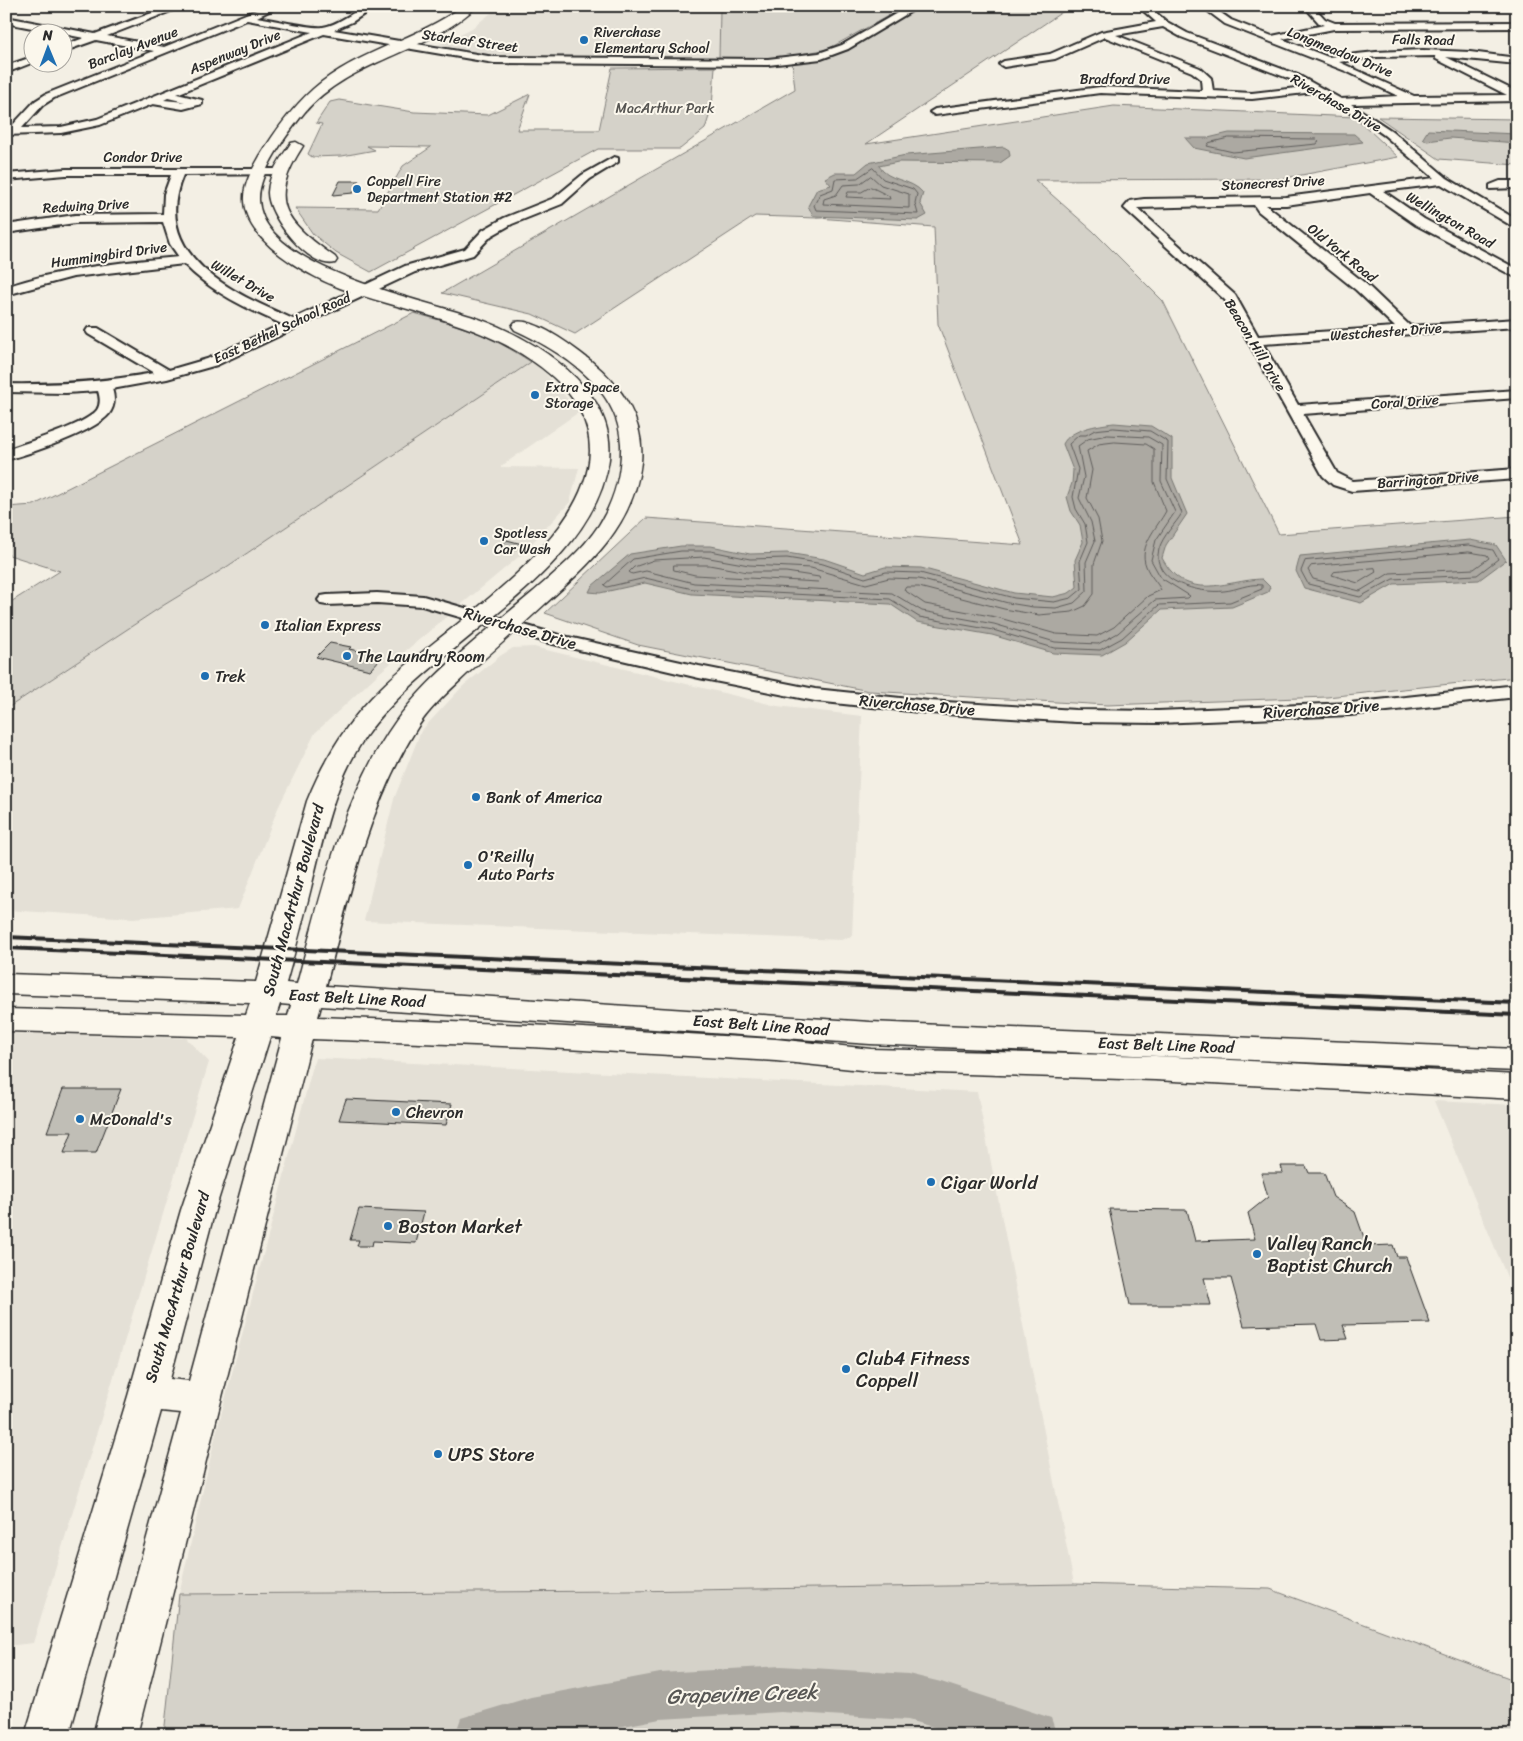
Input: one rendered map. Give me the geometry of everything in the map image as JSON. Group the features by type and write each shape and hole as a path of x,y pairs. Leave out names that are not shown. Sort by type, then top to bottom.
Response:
{"main road":[{"name":"South MacArthur Boulevard","path":"322,107 356,79 452,33 476,9"},
{"name":"South MacArthur Boulevard","path":"47,1735 91,1586 97,1555 147,1394 205,1186 263,1010 296,896 314,816 333,769 358,731 391,691 530,573 562,540 583,507 596,476 600,444 592,412 584,397 553,367 513,340 486,328 371,287 308,268 265,232 254,218 251,202 252,186 259,171 294,118 316,92 346,73 430,34 476,9"},
{"name":"South MacArthur Boulevard","path":"115,1735 304,1012 347,858 379,773 401,732 422,704 574,568 600,539 619,504 629,476 630,433 619,403 575,357 534,333 471,307 371,287 333,263 289,228 277,200 276,186 280,171 302,138"},
{"path":"596,476 629,476"},
{"path":"333,769 379,773"},
{"name":"East Belt Line Road","path":"6,984 541,1036 776,1050 871,1046 1155,1068 1387,1067 1517,1060"},
{"name":"East Belt Line Road","path":"6,1020 263,1010"},
{"name":"East Belt Line Road","path":"1387,1067 1517,1087"},
{"path":"147,1394 204,1398"}],"street":[{"path":"72,46 180,6"},
{"name":"Barclay Avenue","path":"9,132 39,103 50,96 275,6"},
{"name":"Aspenway Drive","path":"9,132 61,130 108,119 324,31 349,20 372,6"},
{"name":"Starleaf Street","path":"249,18 510,62 729,62 797,60 821,56 845,47 916,6"},
{"name":"Riverchase Drive","path":"1142,6 1164,24 1184,35 1271,67 1340,102 1388,133 1443,180 1517,225"},
{"name":"Longmeadow Drive","path":"1205,6 1238,27 1329,60 1411,98"},
{"path":"1308,6 1322,21 1334,26"},
{"path":"6,20 22,23"},
{"path":"1004,64 1052,57 1104,34 1164,24"},
{"path":"1270,39 1334,26 1517,25"},
{"path":"1220,30 1238,27"},
{"path":"14,30 22,28"},
{"path":"72,32 166,50"},
{"path":"1184,35 1202,32"},
{"path":"1104,34 1196,70 1206,78 1208,94"},
{"path":"1435,53 1448,62 1517,97"},
{"name":"Falls Road","path":"1329,60 1360,55 1435,53 1517,61"},
{"path":"6,70 22,64"},
{"name":"Bradford Drive","path":"935,112 1100,90 1264,96 1315,89"},
{"path":"154,100 183,106 198,102 168,95"},
{"path":"1340,102 1411,98 1517,97"},
{"name":"East Bethel School Road","path":"6,388 66,389 104,386 167,375 237,352 292,323 410,269 469,252 487,233 508,221 558,201 586,177 614,160"},
{"name":"Condor Drive","path":"6,177 66,172 280,171"},
{"name":"Willet Drive","path":"178,172 169,195 168,218 173,236 187,260 199,273 223,289 254,307 292,323"},
{"name":"Stonecrest Drive","path":"1134,204 1286,200 1443,180"},
{"path":"1494,187 1500,184 1517,185"},
{"name":"Wellington Road","path":"1372,189 1420,222 1517,274"},
{"name":"Old York Road","path":"1257,201 1262,208 1361,287 1406,330"},
{"name":"Beacon Hill Drive","path":"1134,204 1130,208 1230,298 1331,476 1339,482"},
{"name":"Redwing Drive","path":"6,229 75,219 168,218"},
{"name":"Hummingbird Drive","path":"6,291 44,279 77,272 187,260"},
{"name":"Westchester Drive","path":"1255,340 1517,323"},
{"path":"93,331 167,375"},
{"path":"6,455 82,427 103,412 108,399 104,386"},
{"name":"Coral Drive","path":"1294,410 1517,394"},
{"name":"Barrington Drive","path":"1339,482 1352,486 1517,474"},
{"name":"Riverchase Drive","path":"327,600 377,598 423,601 555,639 699,672 815,695 972,710 1076,716 1158,717 1284,713 1350,709 1517,691"}],"shaded area":[{"name":"Riverchase Elementary School","path":"495,10 720,10 719,59 509,58 436,46 472,28"},
{"path":"531,362 538,365 579,412 500,467 579,468 570,502 522,554 379,673 315,733 278,808 238,909 133,918 6,910 6,709 164,605 228,566"},
{"path":"534,647 777,706 862,716 852,936 841,940 364,921 394,799 421,731 463,686 500,656 513,648"},
{"path":"6,1033 186,1038 209,1062 33,1643 6,1646"},
{"path":"315,1058 977,1092 1074,1584 626,1591 179,1594 216,1434"},
{"path":"1434,1101 1517,1105 1517,1301"}],"green space":[{"path":"728,6 906,6 828,49 779,58 719,59 720,10 728,10"},
{"path":"921,6 1071,6 866,144 1114,106 1355,117 1398,157 1280,179 1035,180 1093,231 1163,301 1279,534 1517,516 1517,677 1327,697 1107,705 869,691 638,645 545,613 646,518 1023,545 938,324 934,227 818,218 755,216 575,334 532,314 442,293 795,89 792,62 852,47"},
{"name":"MacArthur Park","path":"715,67 712,107 705,129 680,149 598,149 371,272 336,253 313,234 295,208 378,209 403,166 431,147 367,146 375,150 342,156 312,157 308,154 322,124 316,123 330,102 339,100 414,112 488,115 530,94 517,130 599,130 612,68"},
{"path":"1378,117 1517,119 1517,165 1439,159"},
{"path":"414,313 474,332 502,344 531,362 228,566 164,605 6,709 6,605 60,571 6,554 6,507 34,505"},
{"path":"1074,1584 1270,1589 1517,1681 1517,1735 164,1735 179,1594 626,1591"}],"water":[{"path":"1428,130 1517,134 1517,143 1450,138 1427,141 1423,138"},
{"path":"1229,133 1354,134 1363,142 1244,158 1194,148 1185,138 1208,138"},
{"path":"1004,147 1009,150 1010,156 1000,163 898,162 879,166 888,175 918,188 923,193 920,203 927,215 918,220 813,216 808,206 817,189 831,185 825,178 835,173 856,173 868,163 906,155"},
{"path":"1114,423 1151,426 1172,439 1172,478 1187,514 1166,545 1162,558 1172,572 1183,581 1195,585 1221,585 1262,579 1270,587 1268,592 1232,607 1161,610 1125,642 1102,655 1053,653 992,635 917,622 890,604 692,594 645,583 600,593 589,592 592,586 630,554 681,546 711,546 750,554 787,553 824,559 865,573 885,567 921,568 1014,593 1053,597 1069,593 1077,587 1075,560 1083,542 1080,525 1071,511 1067,497 1072,483 1073,470 1063,444 1078,431"},
{"path":"1470,540 1496,545 1506,560 1479,580 1394,584 1361,603 1304,588 1296,571 1300,556"}],"building":[{"path":"340,181 359,181 353,193 333,195"},
{"path":"507,540 522,544 510,554 495,549"},
{"name":"The Laundry Room","path":"330,643 383,656 370,670 316,657"},
{"name":"McDonald's","path":"63,1089 121,1089 96,1153 64,1153 72,1132 47,1132"},
{"name":"Chevron","path":"346,1099 452,1104 446,1125 339,1120"},
{"name":"Valley Ranch Baptist Church","path":"1281,1166 1306,1166 1309,1173 1324,1173 1333,1197 1355,1212 1367,1246 1393,1245 1397,1257 1406,1257 1430,1323 1343,1325 1348,1339 1321,1340 1316,1324 1244,1326 1231,1278 1204,1278 1211,1305 1130,1305 1109,1209 1187,1210 1195,1241 1255,1239 1248,1213 1268,1197 1261,1173 1283,1173"},
{"name":"Boston Market","path":"359,1209 424,1212 416,1243 373,1241 372,1246 357,1246 359,1240 350,1240"}],"waterway":[{"name":"Grapevine Creek","path":"478,1735 531,1720 660,1696 781,1689 908,1697 941,1705 1034,1735"}],"railway":[{"path":"6,937 1517,1003"},
{"path":"6,948 1517,1015"}],"place":[{"name":"Riverchase Elementary School","path":"584,40"},
{"name":"Coppell Fire Department Station #2","path":"357,189"},
{"name":"Extra Space Storage","path":"535,395"},
{"name":"Spotless Car Wash","path":"484,541"},
{"name":"Italian Express","path":"265,625"},
{"name":"The Laundry Room","path":"347,656"},
{"name":"Trek","path":"205,676"},
{"name":"Bank of America","path":"476,797"},
{"name":"O'Reilly Auto Parts","path":"468,865"},
{"name":"Chevron","path":"396,1112"},
{"name":"McDonald's","path":"80,1119"},
{"name":"Cigar World","path":"931,1182"},
{"name":"Boston Market","path":"388,1226"},
{"name":"Valley Ranch Baptist Church","path":"1257,1254"},
{"name":"Club4 Fitness Coppell","path":"846,1369"},
{"name":"UPS Store","path":"438,1454"}]}
